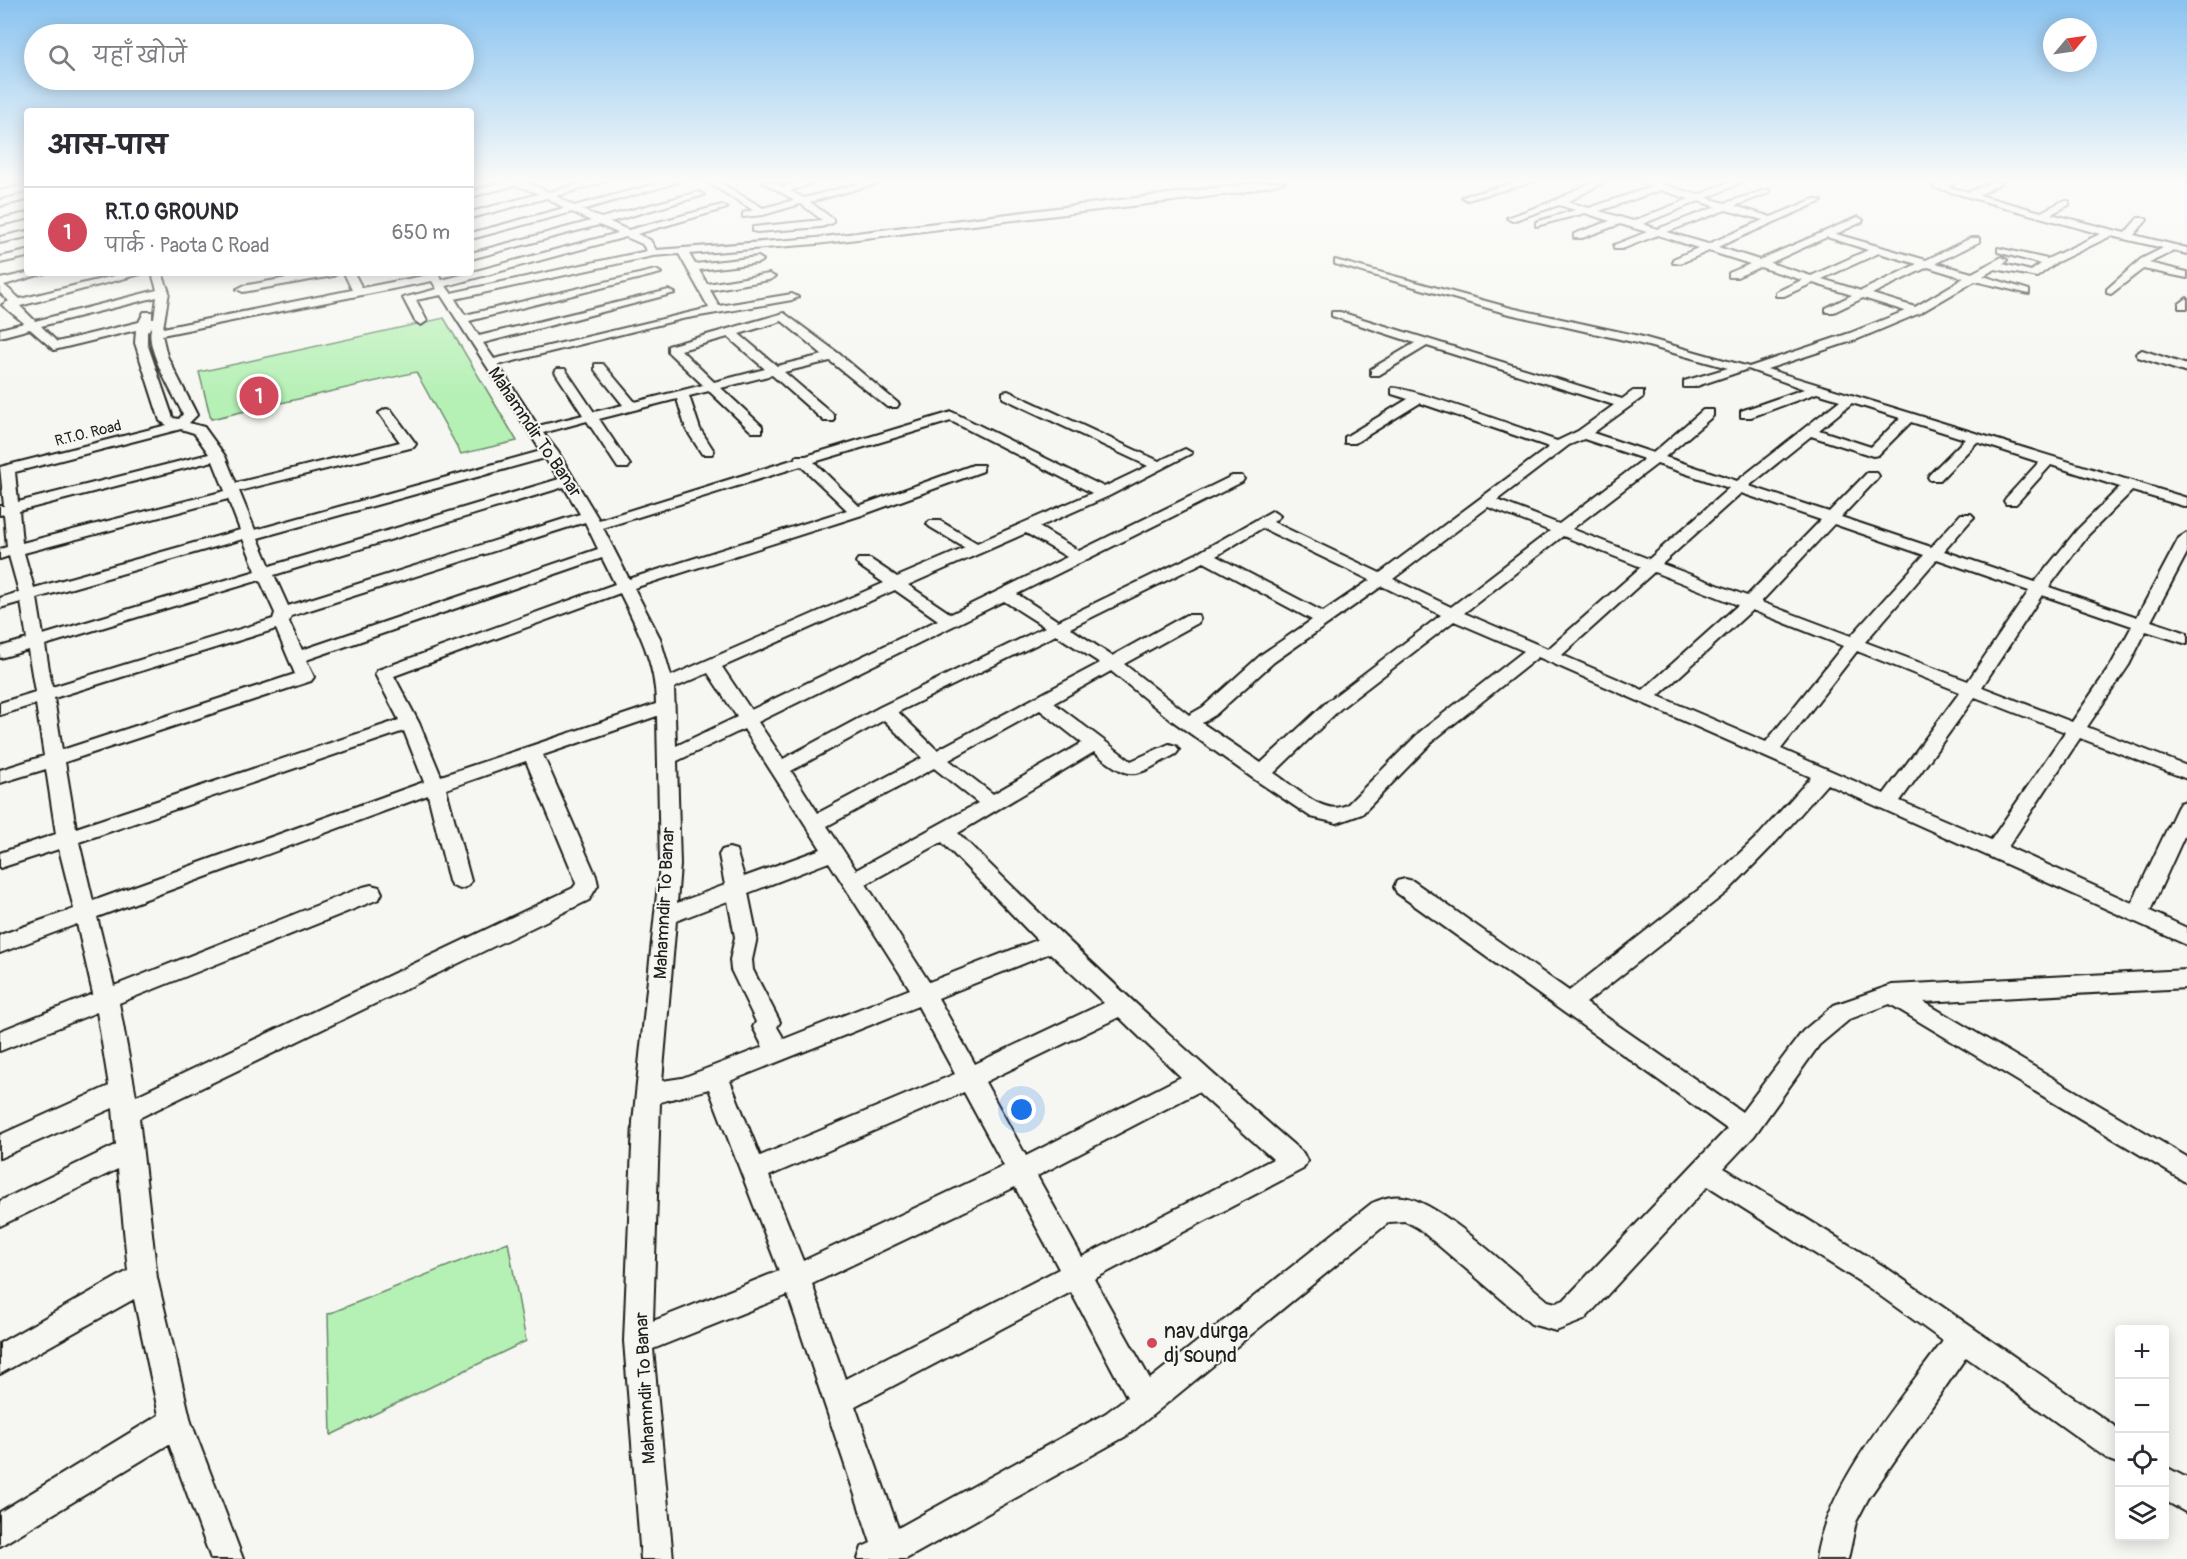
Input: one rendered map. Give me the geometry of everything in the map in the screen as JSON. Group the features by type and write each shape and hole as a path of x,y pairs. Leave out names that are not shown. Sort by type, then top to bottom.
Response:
{"street":[{"path":"0,260 24,255"},
{"path":"474,275 549,255"},
{"path":"558,255 573,270"},
{"path":"245,302 573,270 645,255"},
{"path":"684,255 716,310"},
{"path":"1677,261 1691,255"},
{"path":"1732,255 1916,311"},
{"path":"1733,275 1781,255"},
{"path":"1780,294 1866,255"},
{"path":"1898,255 2025,292"},
{"path":"1830,310 1945,255"},
{"path":"1999,258 2033,275 2063,255"},
{"path":"2110,291 2141,265 2160,255"},
{"path":"1754,369 1854,336 1916,311 1973,277 1999,258 2050,262"},
{"path":"692,268 758,260"},
{"path":"1339,262 1509,311 1754,369 1848,400 2187,503"},
{"path":"2141,265 2187,275"},
{"path":"463,319 656,273"},
{"path":"0,282 27,276"},
{"path":"10,304 127,276"},
{"path":"146,276 157,293"},
{"path":"157,276 154,325 161,356 190,415 180,424"},
{"path":"241,276 245,302"},
{"path":"0,287 10,304 54,346 154,325 245,302 324,276"},
{"path":"350,276 358,292"},
{"path":"421,321 409,298 440,284 470,276"},
{"path":"704,288 769,277"},
{"name":"Mahamndir To Banar","path":"440,284 489,364 537,430 592,521 651,638 666,685 670,865 648,1094 638,1341 657,1559"},
{"path":"0,333 157,293"},
{"path":"475,341 669,293"},
{"path":"489,364 716,310 792,297"},
{"path":"1335,314 1624,404"},
{"path":"757,429 672,349 784,316 892,404"},
{"path":"0,777 305,676 218,456 200,430 167,421 141,343 141,332 154,325"},
{"path":"730,332 829,418"},
{"path":"1375,372 1425,342"},
{"path":"2142,354 2187,369"},
{"path":"537,430 834,356"},
{"path":"599,367 632,407"},
{"path":"1689,384 1739,367"},
{"path":"561,372 623,465"},
{"path":"1746,414 1815,389"},
{"path":"1397,391 1559,446"},
{"path":"1188,723 1209,711 1268,658 1559,446 1583,434 1638,394"},
{"path":"682,395 693,429 707,450"},
{"path":"1008,395 1159,466"},
{"path":"1350,440 1419,398"},
{"path":"1005,594 1112,663 1188,723 1318,812 1330,817 1341,817 1350,814 1428,735 1543,653 1652,566 1740,486 1848,400"},
{"path":"7,552 409,444 386,412"},
{"path":"1261,774 1334,705 1655,458 1708,413"},
{"path":"0,709 592,521 727,487 802,459 952,416 1104,493"},
{"path":"1808,431 1873,452 1908,418"},
{"name":"R.T.O. Road","path":"4,470 180,424"},
{"path":"1583,434 2187,639"},
{"path":"1935,477 1973,438"},
{"path":"0,603 550,452"},
{"path":"666,685 1028,527 1185,453"},
{"path":"5,510 218,456"},
{"path":"802,459 857,512"},
{"path":"2011,501 2047,461"},
{"path":"460,881 435,785 410,723 384,675 625,586 857,512 978,468"},
{"path":"4,470 7,552 28,595 67,837 87,911 106,998 124,1102 143,1278 176,1422 227,1559"},
{"path":"1645,698 1749,604 1872,476"},
{"path":"668,758 1237,479"},
{"path":"0,653 569,481"},
{"path":"1888,803 1971,690 2039,588 2082,532 2129,486"},
{"path":"1485,501 1560,532 2187,773"},
{"path":"1769,751 1853,645 1966,517"},
{"path":"779,769 886,711 1059,629 1204,556 1268,518 1379,578 1453,614 1995,850 2187,937"},
{"path":"935,524 977,549"},
{"path":"1028,527 1077,557"},
{"path":"1995,850 2077,731 2144,624 2187,538"},
{"path":"296,658 607,551"},
{"path":"1204,556 1323,619"},
{"path":"864,562 949,620"},
{"path":"814,824 1192,619"},
{"path":"712,666 924,994 1146,1402"},
{"path":"1041,702 1127,768 1139,766 1169,750"},
{"path":"0,944 435,785 666,707"},
{"path":"886,711 935,759 991,803"},
{"path":"0,861 410,723"},
{"path":"852,882 944,832 1094,744"},
{"path":"0,1147 124,1102 580,894 587,885 585,876 532,753"},
{"path":"1570,1003 1719,886 1767,839 1824,776"},
{"path":"2137,915 2187,808"},
{"path":"837,1399 1294,1161 1200,1079 1054,942 944,832"},
{"path":"665,916 833,852"},
{"path":"729,855 734,891 746,937 741,960 742,970 750,990 758,998 768,1022 765,1028 778,1051"},
{"path":"1405,888 1745,1128"},
{"path":"0,1041 371,892"},
{"path":"648,1094 682,1088 716,1076 1054,942"},
{"path":"716,1076 796,1278 837,1399 882,1556 1117,1424 1381,1212 1397,1206 1413,1210 1428,1219 1522,1300 1541,1314 1556,1317 1574,1310 1706,1171 1745,1128 1810,1038 1826,1023 1851,1008 1892,994 2187,979"},
{"path":"1892,994 2187,1171"},
{"path":"753,1171 970,1078 1122,1005"},
{"path":"638,1341 796,1278 1021,1171 1200,1079"},
{"path":"0,1214 129,1151"},
{"path":"1706,1171 1878,1278 2115,1445"},
{"path":"0,1359 143,1278"},
{"path":"1832,1559 1835,1534 1852,1496 1962,1338"},
{"path":"0,1530 176,1422"},
{"path":"2169,1484 2187,1497"}],"green space":[{"path":"444,318 517,441 461,454 416,372 211,419 199,372"},
{"path":"508,1242 526,1341 331,1435 328,1314"}],"place":[{"name":"R.T.O GROUND","path":"259,396"},
{"name":"nav durga dj sound","path":"1152,1343"}]}
